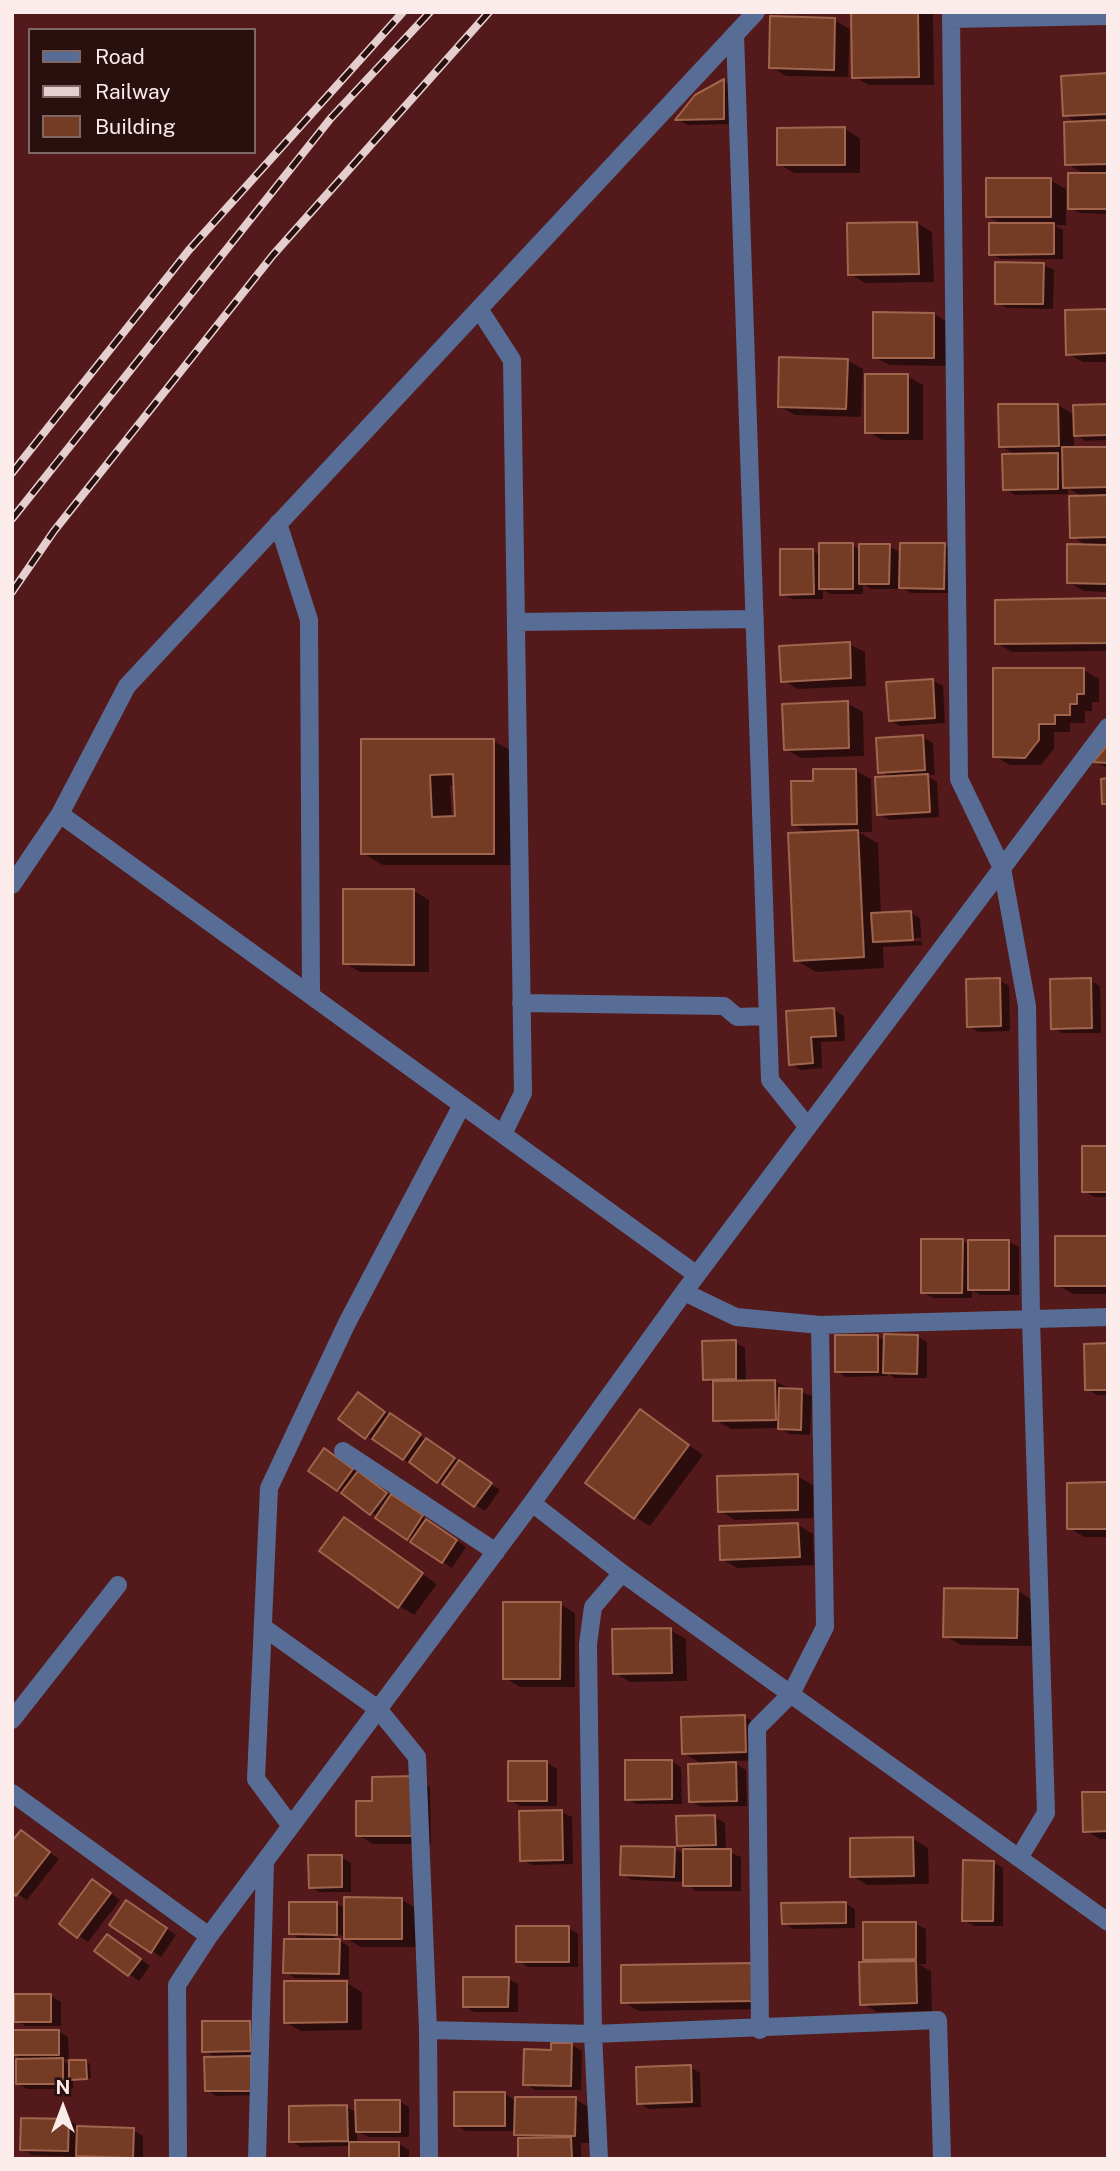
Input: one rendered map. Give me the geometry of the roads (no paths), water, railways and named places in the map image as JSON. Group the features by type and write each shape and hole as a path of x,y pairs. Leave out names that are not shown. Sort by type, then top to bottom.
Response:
{"street":[{"path":"12,885 60,814 127,686 756,12"},
{"path":"1019,1858 1046,1813 1031,1319 1027,1006 1003,868 959,779 951,16 1108,16"},
{"path":"735,34 770,1080 808,1127"},
{"path":"479,309 512,360 523,1093 503,1134"},
{"path":"278,523 309,620 311,995"},
{"path":"516,622 755,619"},
{"path":"178,2159 177,1985 209,1936 496,1552 684,1292 1108,727"},
{"path":"60,814 697,1275"},
{"path":"521,1003 724,1006 737,1017 768,1016"},
{"path":"291,1826 256,1779 269,1489 347,1323 462,1105"},
{"path":"684,1292 736,1317 820,1325 1108,1317"},
{"path":"760,2030 757,1728 791,1695 825,1627 820,1325"},
{"path":"343,1451 496,1552"},
{"path":"532,1503 622,1573 1108,1922"},
{"path":"598,2159 593,2035 588,1644 593,1607 622,1573"},
{"path":"12,1720 118,1585"},
{"path":"263,1628 378,1709 418,1757 428,2030 429,2159"},
{"path":"12,1793 209,1936"},
{"path":"257,2159 265,1861"},
{"path":"428,2030 593,2035 760,2030 938,2020 942,2159"}],"railway":[{"path":"12,473 189,250 403,12"},
{"path":"12,519 331,118 430,12"},
{"path":"12,592 54,531 273,255 489,12"}]}
